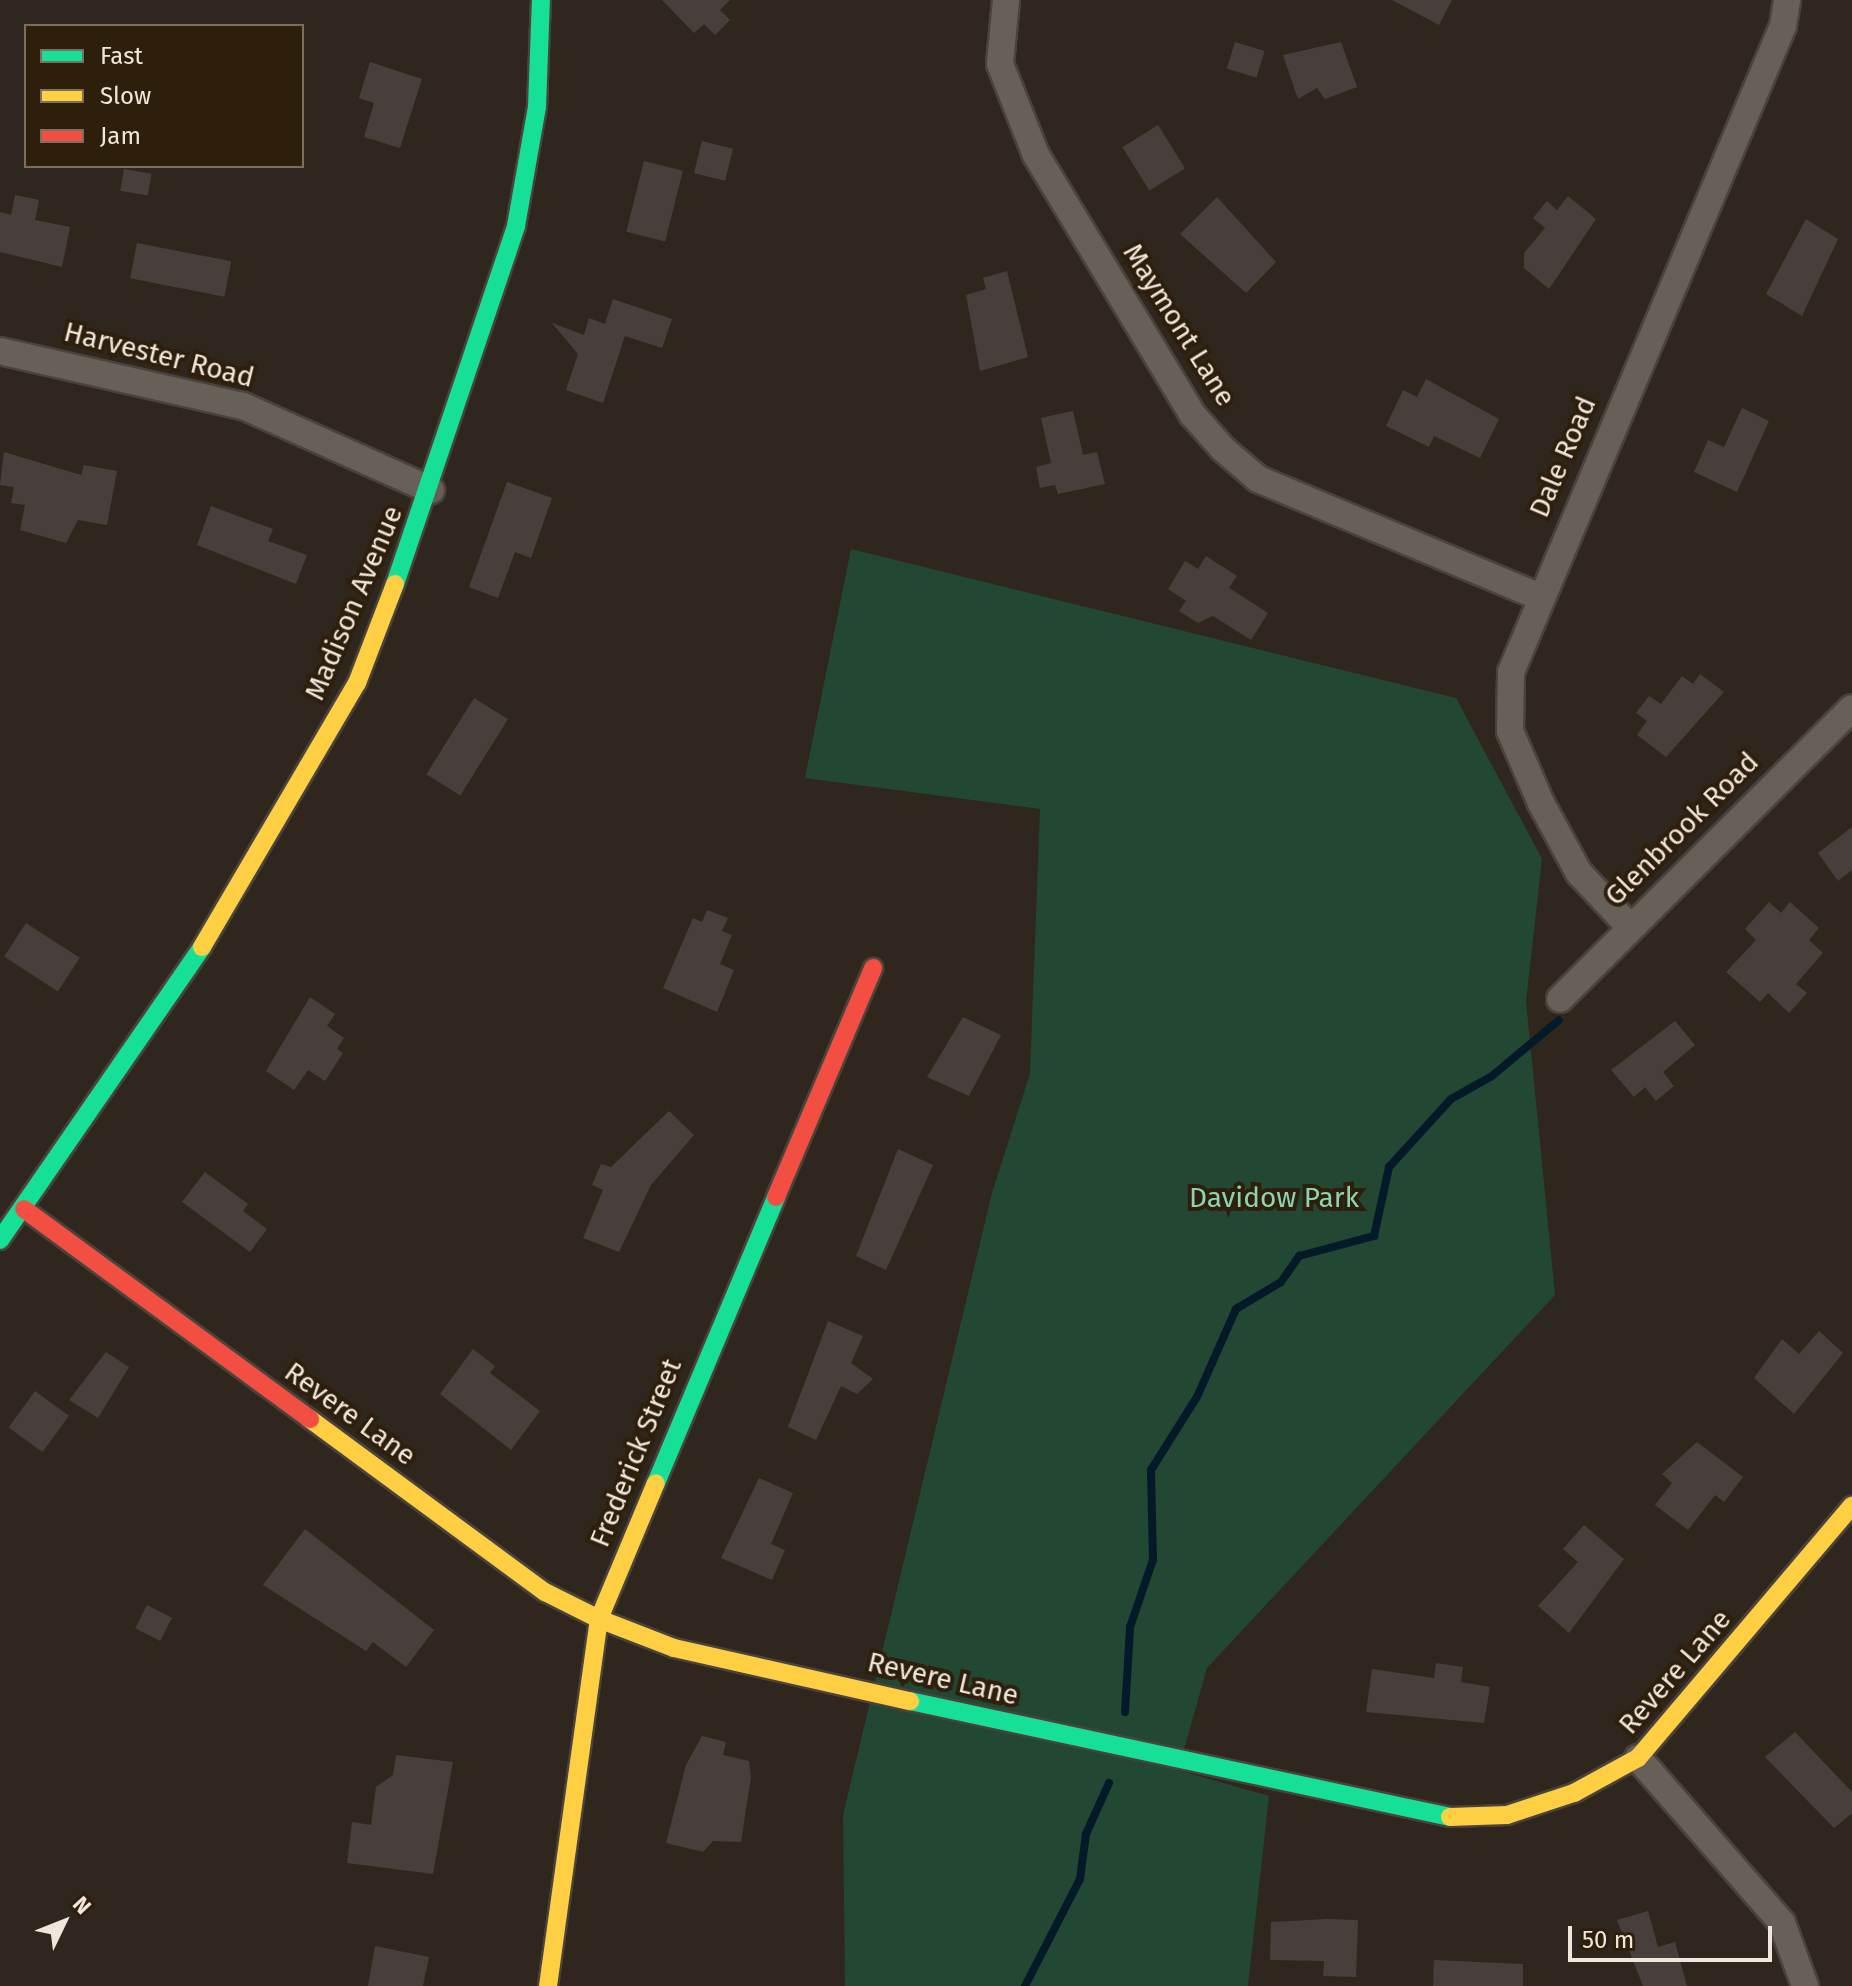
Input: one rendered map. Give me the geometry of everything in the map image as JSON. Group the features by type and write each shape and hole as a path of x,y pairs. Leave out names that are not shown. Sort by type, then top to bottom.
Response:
{"street":[{"name":"Madison Avenue","path":"0,1240 172,998 266,846 357,683 431,490 516,226 537,107 541,0"},
{"name":"Maymont Lane","path":"1006,0 1000,64 1036,155 1193,415 1223,449 1270,484 1538,596"},
{"name":"Dale Road","path":"1629,926 1579,873 1510,731 1511,672 1538,596 1783,26 1787,0"},
{"name":"Harvester Road","path":"0,351 243,406 431,490"},
{"name":"Glenbrook Road","path":"1560,999 1629,926 1852,708"},
{"name":"Frederick Street","path":"548,1986 599,1619 873,968"},
{"name":"Revere Lane","path":"24,1209 545,1592 599,1619 674,1648 1434,1818 1507,1815 1574,1793 1638,1758 1852,1506"},
{"path":"1638,1758 1782,1923 1805,1986"}],"green space":[{"name":"Davidow Park","path":"851,549 1456,698 1542,859 1526,1001 1555,1295 1207,1668 1178,1770 1269,1796 1248,1986 845,1986 843,1815 992,1193 1030,1074 1040,809 805,778"}],"building":[{"path":"662,0 730,0 720,10 730,20 715,35 704,24 694,33"},
{"path":"1392,0 1452,0 1439,25"},
{"path":"1235,42 1265,51 1256,78 1227,69"},
{"path":"1341,42 1357,87 1325,99 1317,88 1298,99 1283,55"},
{"path":"370,62 422,79 400,148 364,137 374,103 359,98"},
{"path":"1158,125 1185,168 1149,191 1122,147"},
{"path":"702,141 733,149 725,181 694,173"},
{"path":"644,161 683,171 665,242 626,232"},
{"path":"124,169 152,174 148,196 120,191"},
{"path":"15,195 39,200 35,220 70,227 62,267 0,252 0,212 11,215"},
{"path":"1568,196 1596,219 1549,289 1524,268 1524,253 1545,228 1533,218 1547,201 1557,210"},
{"path":"1217,197 1276,262 1246,293 1180,234"},
{"path":"1806,219 1838,239 1802,316 1766,294"},
{"path":"137,243 231,261 224,297 130,278"},
{"path":"1007,271 1028,357 980,371 966,295 986,289 983,278"},
{"path":"613,299 672,319 662,348 625,336 603,403 566,390 578,354 552,323 584,335 589,318 605,324"},
{"path":"1426,379 1499,419 1480,458 1434,436 1429,447 1386,426 1403,390 1417,397"},
{"path":"1742,408 1769,421 1737,492 1694,472 1708,440 1724,447"},
{"path":"1073,411 1083,455 1097,452 1105,484 1058,494 1055,485 1040,488 1036,467 1051,463 1041,418"},
{"path":"4,452 81,475 84,465 117,471 107,525 78,520 66,543 20,530 25,505 11,503 14,487 0,485"},
{"path":"507,482 552,498 531,558 515,552 498,598 469,587"},
{"path":"211,506 273,529 268,541 307,555 296,584 197,545"},
{"path":"1206,556 1237,576 1229,588 1268,613 1251,640 1213,616 1198,623 1179,611 1186,601 1168,589 1185,561 1198,569"},
{"path":"1700,674 1724,692 1666,757 1637,735 1647,721 1636,713 1649,696 1661,704 1682,676 1693,684"},
{"path":"474,698 508,719 460,796 426,774"},
{"path":"1852,827 1852,870 1838,881 1818,853"},
{"path":"1769,902 1781,913 1790,902 1819,928 1809,940 1823,953 1796,984 1807,993 1789,1013 1768,993 1760,1002 1726,972 1756,940 1745,929"},
{"path":"707,910 728,918 722,931 732,935 720,964 734,970 717,1012 663,988 693,918 702,922"},
{"path":"26,923 80,958 58,991 4,957"},
{"path":"310,997 335,1014 327,1026 344,1038 337,1049 343,1053 325,1081 308,1070 294,1090 266,1071"},
{"path":"963,1017 1001,1035 969,1096 927,1077"},
{"path":"1675,1021 1695,1045 1663,1072 1674,1086 1656,1101 1645,1087 1634,1097 1611,1070"},
{"path":"669,1111 694,1135 651,1185 619,1252 583,1238 603,1190 592,1185 601,1164 611,1167"},
{"path":"898,1149 933,1165 886,1270 856,1256"},
{"path":"205,1172 248,1204 243,1211 267,1229 250,1252 182,1202"},
{"path":"828,1321 863,1336 851,1363 873,1379 857,1394 841,1386 816,1440 788,1427"},
{"path":"1819,1331 1843,1353 1794,1414 1754,1378 1782,1339 1799,1354"},
{"path":"473,1349 495,1366 490,1373 540,1411 511,1450 440,1394"},
{"path":"106,1352 129,1367 98,1418 69,1400"},
{"path":"35,1391 69,1416 43,1452 9,1427"},
{"path":"1697,1442 1743,1477 1724,1502 1715,1495 1688,1530 1655,1505 1672,1483 1662,1474"},
{"path":"759,1478 793,1493 771,1544 785,1550 772,1580 721,1558"},
{"path":"1584,1525 1624,1559 1569,1633 1538,1606 1578,1562 1563,1549"},
{"path":"305,1529 434,1630 406,1667 373,1642 366,1651 263,1585"},
{"path":"147,1605 172,1618 160,1641 135,1628"},
{"path":"1436,1663 1463,1667 1461,1682 1490,1687 1484,1723 1366,1712 1372,1669 1434,1678"},
{"path":"1795,1732 1852,1792 1852,1813 1834,1828 1765,1757"},
{"path":"702,1736 726,1742 723,1755 749,1761 751,1777 741,1842 713,1841 703,1852 666,1843 686,1765"},
{"path":"396,1755 453,1762 433,1874 347,1863 352,1822 371,1825 376,1787 393,1775"},
{"path":"1648,1911 1658,1947 1675,1942 1687,1986 1643,1986 1617,1920"},
{"path":"1358,1920 1356,1977 1323,1976 1324,1961 1270,1960 1271,1922"},
{"path":"375,1946 429,1957 423,1986 368,1986"},
{"path":"1434,1960 1523,1964 1523,1986 1433,1986"}],"waterway":[{"path":"1125,1712 1130,1627 1153,1560 1151,1470 1197,1397 1236,1309 1281,1282 1299,1256 1374,1236 1389,1167 1451,1099 1492,1076 1559,1020"},
{"path":"1025,1986 1080,1879 1086,1834 1109,1783"}],"traffic: fast":[{"path":"395,584 516,226 537,107 541,0"},
{"path":"0,1240 202,947"},
{"path":"656,1483 776,1197"},
{"path":"910,1701 1450,1817"}],"traffic: slow":[{"path":"202,947 357,683 395,584"},
{"path":"310,1419 545,1592 599,1619 674,1648 910,1701"},
{"path":"548,1986 599,1619 656,1483"},
{"path":"1450,1817 1507,1815 1574,1793 1638,1758 1852,1506"}],"traffic: jam":[{"path":"776,1197 873,968"},
{"path":"24,1209 310,1419"}]}
